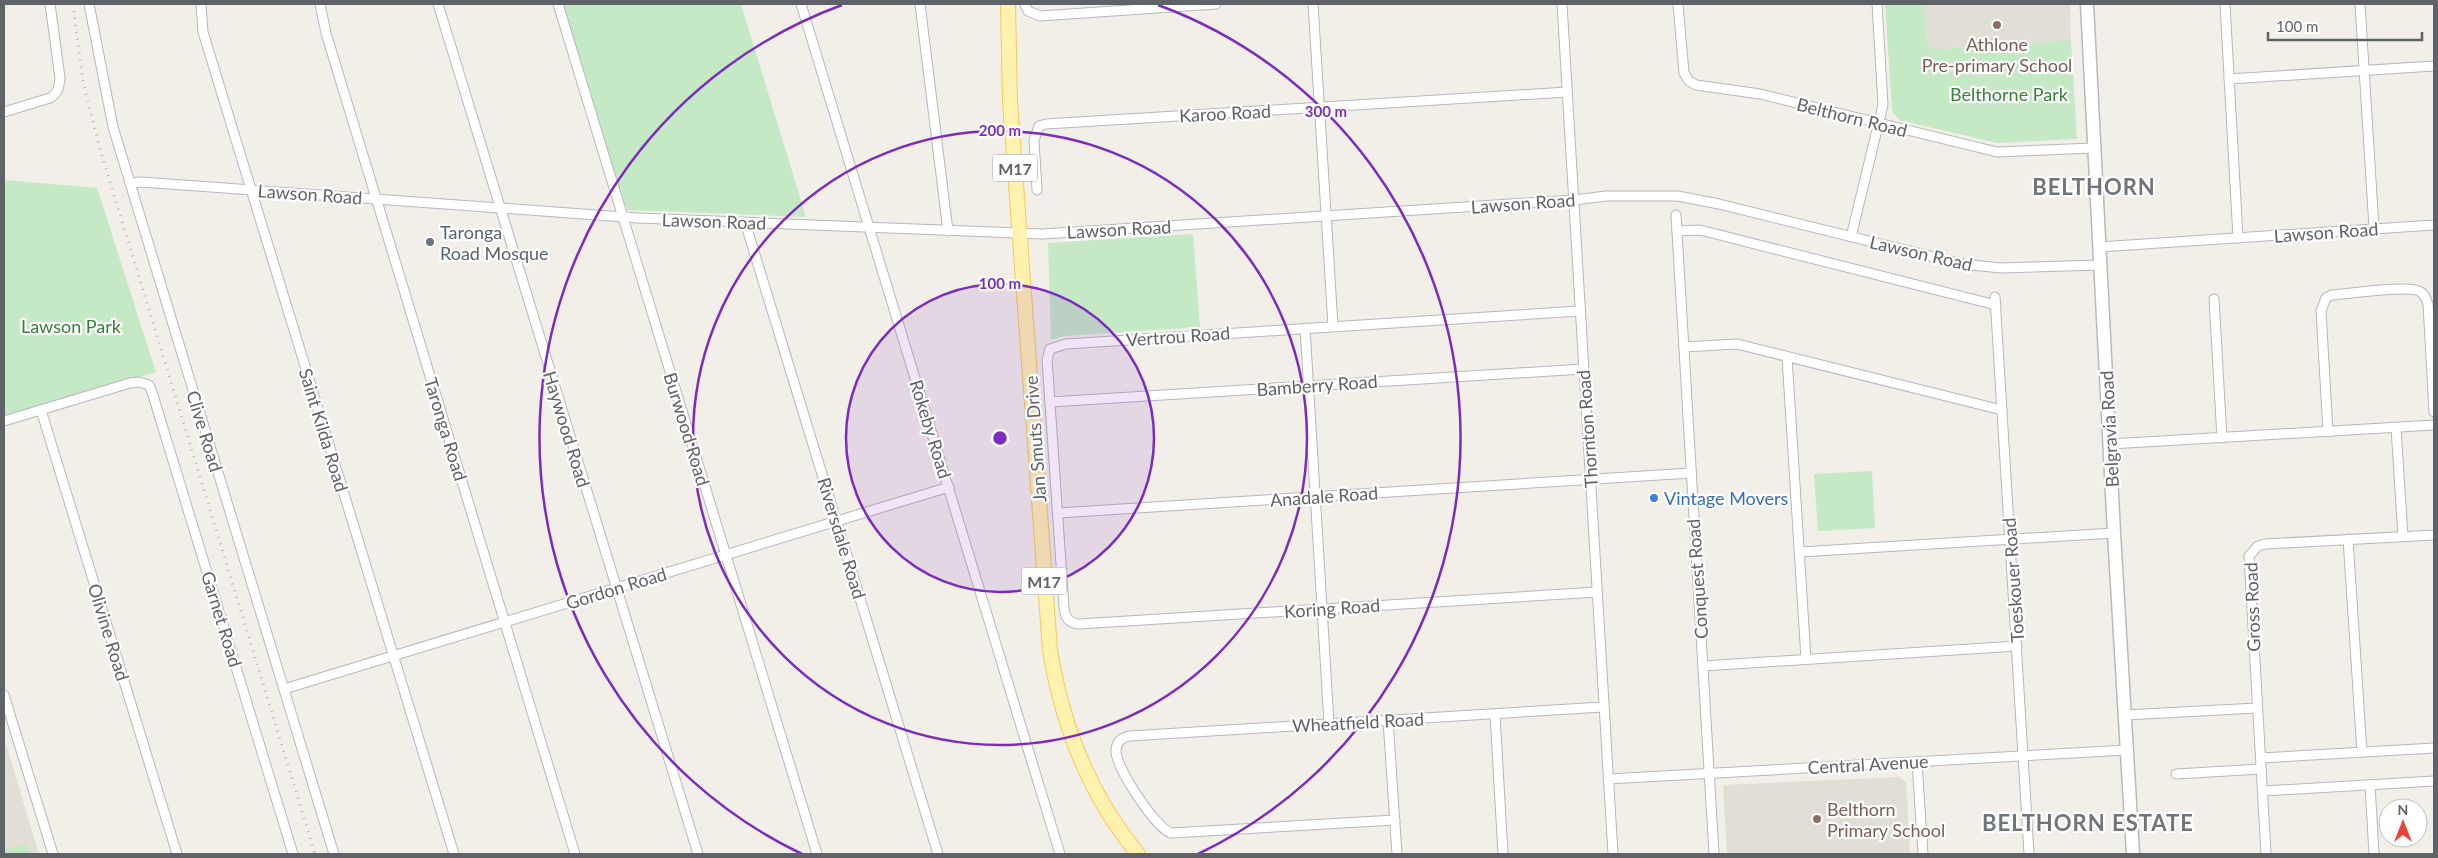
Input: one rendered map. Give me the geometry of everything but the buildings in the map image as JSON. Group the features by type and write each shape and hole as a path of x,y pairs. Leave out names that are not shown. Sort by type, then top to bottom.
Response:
{"main road":[{"name":"Jan Smuts Drive","path":"1008,4 1010,102 1047,623 1054,675 1065,716 1085,768 1110,816 1138,854"}],"street":[{"path":"4,112 50,98 56,94 59,87 50,4"},
{"name":"Clive Road","path":"89,4 113,127 334,854"},
{"name":"Saint Kilda Road","path":"201,4 203,32 454,854"},
{"name":"Taronga Road","path":"320,4 326,34 575,854"},
{"name":"Haywood Road","path":"438,4 698,854"},
{"name":"Burwood Road","path":"558,4 817,854"},
{"name":"Rokeby Road","path":"801,4 1060,854"},
{"path":"920,4 948,231"},
{"path":"1025,4 1031,13 1040,16 1216,4"},
{"path":"1313,4 1332,326"},
{"name":"Thornton Road","path":"1562,4 1613,854"},
{"name":"Belthorn Road","path":"1678,4 1684,74 1689,81 1696,85 1760,94 1998,152 2094,148"},
{"path":"1851,237 1880,124 1883,105 1877,4"},
{"name":"Belgravia Road","path":"2087,4 2114,533 2134,854"},
{"path":"2224,4 2238,238"},
{"path":"2360,4 2374,228"},
{"path":"2229,79 2434,66"},
{"name":"Karoo Road","path":"1037,190 1034,140 1039,126 1046,124 1567,92"},
{"name":"Lawson Road","path":"130,183 622,217 1020,233 1114,230 1574,200 1606,196 1678,196 1719,204 1934,258 1979,266 2047,268 2100,265"},
{"name":"Conquest Road","path":"1676,215 1714,854"},
{"name":"Riversdale Road","path":"745,222 938,854"},
{"name":"Lawson Road","path":"2099,247 2434,225"},
{"name":"Toeskouer Road","path":"1677,231 1700,230 1996,301 2029,854"},
{"path":"2328,432 2321,311 2326,298 2332,295 2405,289 2420,292 2425,296 2428,304 2434,412"},
{"path":"2214,299 2222,438"},
{"name":"Vertrou Road","path":"1068,620 1064,607 1050,402 1048,354 1050,349 1059,344 1579,310"},
{"path":"1305,328 1329,723"},
{"path":"1684,347 1729,343 2002,410"},
{"path":"1787,357 1806,659"},
{"name":"Bamberry Road","path":"1050,402 1583,369"},
{"name":"Garnet Road","path":"41,410 130,383 139,382 148,385 152,392 293,854"},
{"path":"4,421 41,410"},
{"name":"Olivine Road","path":"41,410 177,854"},
{"path":"2110,444 2434,425"},
{"path":"2396,428 2403,536"},
{"name":"Anadale Road","path":"1058,512 1691,473"},
{"name":"Gordon Road","path":"284,689 949,487"},
{"path":"1800,552 2114,533"},
{"name":"Gross Road","path":"2266,854 2261,758 2256,708 2249,556 2258,546 2265,544 2434,535"},
{"path":"2348,539 2362,752"},
{"name":"Koring Road","path":"1068,620 1079,624 1597,592"},
{"path":"1703,666 2017,646"},
{"path":"4,695 52,854"},
{"name":"Wheatfield Road","path":"1395,820 1171,833 1158,825 1142,803 1120,764 1116,754 1116,746 1121,739 1130,736 1603,707"},
{"path":"2125,715 2256,708"},
{"path":"1495,714 1503,854"},
{"path":"1388,720 1397,854"},
{"path":"2261,758 2434,748"},
{"name":"Central Avenue","path":"1608,779 2127,750"},
{"path":"1918,762 1923,854"},
{"path":"2176,774 2261,769"},
{"path":"2263,792 2434,781"},
{"path":"2370,785 2374,854"}],"shaded area":[{"name":"Athlone Pre-primary School","path":"1923,4 2070,4 2071,40 1939,49 1928,48"},
{"path":"4,738 39,854 4,854"},
{"name":"Belthorn Primary School","path":"1899,777 1906,782 1910,854 1727,854 1723,785"}],"green space":[{"path":"563,4 741,4 806,217 628,210 624,204"},
{"name":"Belthorne Park","path":"1885,4 1923,4 1928,48 1940,49 2071,40 2077,139 1997,143 1899,120 1892,111"},
{"name":"Lawson Park","path":"4,180 97,188 156,372 4,416"},
{"path":"1193,234 1200,327 1064,336 1051,340 1048,243"},
{"path":"1872,471 1875,528 1818,531 1814,474"},
{"path":"27,844 30,854 4,854 4,851"}],"railway":[{"path":"73,4 83,82 100,149 315,854"}],"place":[{"name":"Athlone Pre-primary School","path":"1997,25"},
{"name":"Taronga Road Mosque","path":"430,242"},
{"name":"Vintage Movers","path":"1654,498"},
{"name":"Belthorn Primary School","path":"1817,819"}],"district":[{"name":"BELTHORN","path":"2094,186"},
{"name":"BELTHORN ESTATE","path":"2088,822"}]}
